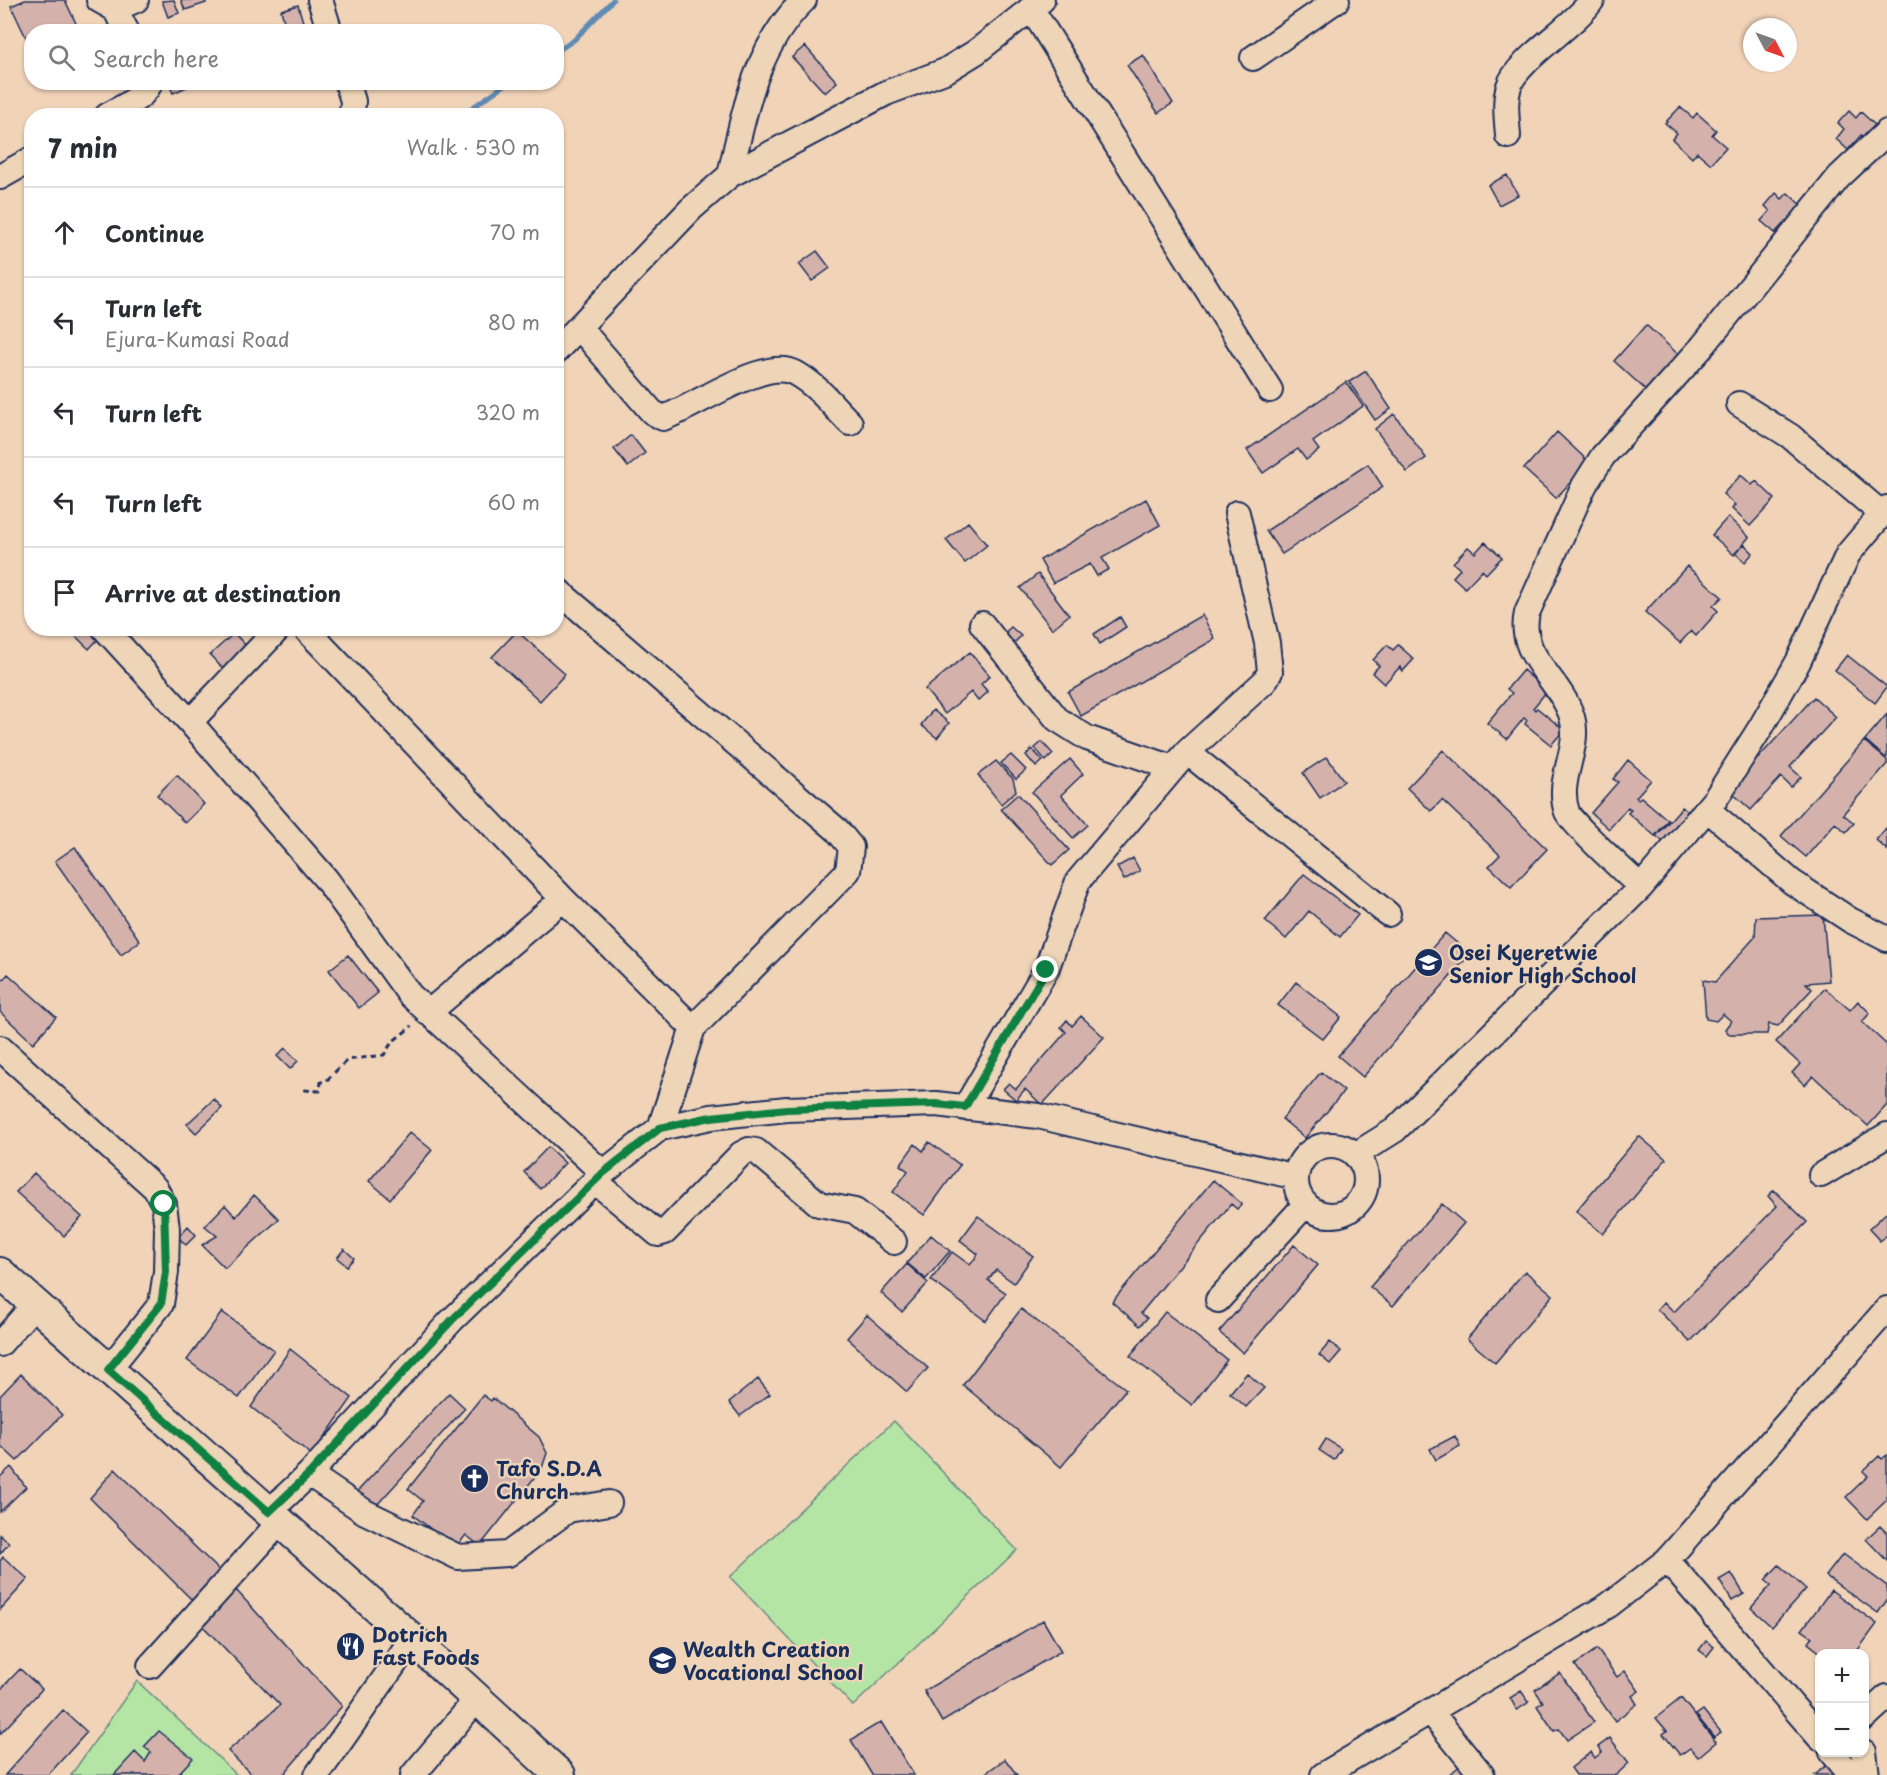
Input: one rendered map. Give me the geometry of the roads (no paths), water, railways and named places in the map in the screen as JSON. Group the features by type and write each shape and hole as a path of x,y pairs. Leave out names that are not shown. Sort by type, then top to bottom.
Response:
{"main road":[{"path":"0,1273 412,1639 560,1775"}],"street":[{"path":"320,0 328,24"},
{"path":"730,175 748,93 770,44 804,0"},
{"path":"1253,58 1337,0"},
{"path":"1508,136 1505,104 1509,83 1530,59 1592,0"},
{"path":"117,3 124,24"},
{"path":"564,343 691,209 730,175 886,93 945,71 976,52 1036,4 1270,390"},
{"path":"120,108 146,90"},
{"path":"350,90 353,108"},
{"path":"1641,887 1567,814 1563,786 1576,732 1571,712 1552,680 1529,649 1523,628 1527,613 1584,486 1603,456 1702,347 1839,177 1887,132"},
{"path":"0,177 24,164"},
{"path":"579,327 652,412 663,418 756,375 777,369 794,372 817,389 850,423"},
{"path":"1355,1155 1395,1130 1641,887 1707,809 1756,736 1782,690 1848,554 1884,511 1790,436 1739,404"},
{"path":"965,1107 1046,970 1078,881 1180,760 1264,682 1270,672 1267,643 1237,513"},
{"path":"564,596 837,830 851,847 848,871 693,1028 660,1128"},
{"path":"982,624 1057,718 1088,738 1180,760 1388,914"},
{"path":"111,636 190,722 326,879 410,995 422,1018 599,1177 658,1234 665,1232 741,1154 749,1150 756,1151 819,1204 855,1211 894,1242"},
{"path":"190,722 271,636"},
{"path":"313,636 563,899 693,1028"},
{"path":"1707,809 1792,882 1850,920 1887,939"},
{"path":"422,1018 563,899"},
{"path":"0,1048 155,1188 164,1204 166,1272 161,1304 108,1370"},
{"path":"150,1666 309,1474 452,1320 599,1177 660,1128 711,1117 787,1109 936,1104 1038,1116 1296,1177"},
{"path":"1821,1175 1887,1135"},
{"path":"1338,1146 1355,1155 1361,1163 1365,1182 1363,1192 1351,1208 1342,1212 1323,1214 1306,1204 1297,1187 1296,1177 1303,1159 1318,1147 1338,1146"},
{"path":"1218,1300 1306,1204"},
{"path":"0,1344 35,1304"},
{"path":"1323,1775 1609,1605 1667,1560 1887,1309"},
{"path":"309,1474 365,1512 458,1557 508,1554 568,1510 609,1503"},
{"path":"1667,1560 1815,1732"},
{"path":"317,1775 412,1639"},
{"path":"1782,1694 1815,1706"},
{"path":"1869,1713 1887,1697"},
{"path":"413,1775 477,1699"},
{"path":"1430,1711 1482,1775"},
{"path":"1836,1757 1851,1775"},
{"path":"1865,1757 1867,1775"}],"waterway":[{"path":"564,47 574,40 613,0"},
{"path":"472,108 497,90"}],"place":[{"name":"Osei Kyeretwie Senior High School","path":"1428,963"},
{"name":"Tafo S.D.A Church","path":"475,1479"},
{"name":"Dotrich Fast Foods","path":"351,1646"},
{"name":"Wealth Creation Vocational School","path":"662,1661"}]}
